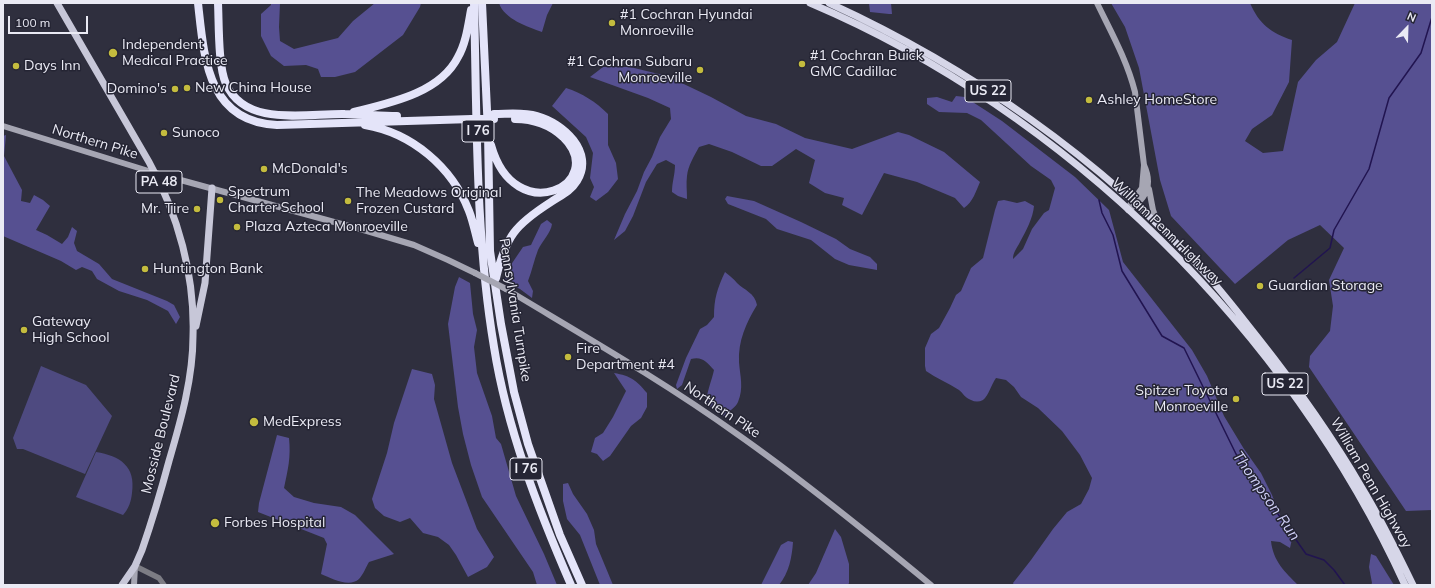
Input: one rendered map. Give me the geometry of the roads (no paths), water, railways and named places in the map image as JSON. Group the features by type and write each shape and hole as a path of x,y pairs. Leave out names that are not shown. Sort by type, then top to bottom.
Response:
{"highway":[{"path":"198,3 208,71 219,94 232,108 250,119 270,125 346,124 472,117"},
{"path":"218,3 223,74 228,88 239,101 254,110 271,115 345,114 494,117 531,114 543,118 564,129 576,144 581,154 582,164 579,178 572,187 533,214 516,229 503,253 495,283"},
{"path":"345,114 402,99 428,86 447,73 458,59 463,47 473,3"},
{"name":"Pennsylvania Turnpike","path":"473,3 482,259 494,348 516,440 552,540 571,585"},
{"name":"Pennsylvania Turnpike","path":"482,3 488,132 490,251 501,324 514,392 528,444 560,535 582,585"},
{"name":"William Penn Highway","path":"810,3 884,37 968,86 1058,151 1103,187 1171,250 1242,328 1290,390 1327,444 1357,492 1385,543 1405,585"},
{"name":"William Penn Highway","path":"829,3 861,18 918,49 1010,106 1081,158 1160,227 1217,287 1304,398 1333,440 1363,489 1414,585"},
{"path":"488,132 499,165 510,179 522,188 535,192 553,191 564,185 572,175 575,164 573,151 568,143 556,131 541,123 530,120 494,117"},
{"path":"346,124 372,127 389,132 417,146 434,159 450,176 466,203 472,219 482,259"}],"main road":[{"name":"Mosside Boulevard","path":"57,3 155,173 166,197 183,250 192,288 194,336 188,386 181,419 150,529 135,566 122,585"},
{"path":"1097,3 1121,52 1135,92 1144,165 1142,188 1134,203"},
{"name":"Northern Pike","path":"3,126 155,173 414,245 475,273 506,289 650,376 737,433 791,473 931,585"},
{"path":"1144,165 1148,173 1148,185 1153,210 1160,227"},
{"path":"1128,210 1146,193 1148,185"},
{"path":"194,336 206,283 212,188"},
{"path":"134,585 135,566"}],"street":[{"path":"135,566 158,578 164,585"}],"waterway":[{"path":"1294,278 1330,248 1334,230 1369,169 1389,98 1421,53 1432,17"},
{"name":"Thompson Run","path":"1099,200 1102,213 1113,235 1122,271 1162,336 1184,348 1236,454 1306,554 1324,560 1334,570 1345,585"}],"place":[{"name":"#1 Cochran Hyundai Monroeville","path":"612,23"},
{"name":"Independent Medical Practice","path":"113,53"},
{"name":"#1 Cochran Buick GMC Cadillac","path":"802,64"},
{"name":"Days Inn","path":"16,66"},
{"name":"#1 Cochran Subaru Monroeville","path":"700,70"},
{"name":"New China House","path":"187,88"},
{"name":"Domino's","path":"175,89"},
{"name":"Ashley HomeStore","path":"1089,100"},
{"name":"Sunoco","path":"164,133"},
{"name":"McDonald's","path":"264,169"},
{"name":"Spectrum Charter School","path":"220,200"},
{"name":"The Meadows Original Frozen Custard","path":"348,201"},
{"name":"Mr. Tire","path":"197,209"},
{"name":"Plaza Azteca Monroeville","path":"237,227"},
{"name":"Huntington Bank","path":"145,269"},
{"name":"Guardian Storage","path":"1260,286"},
{"name":"Gateway High School","path":"24,330"},
{"name":"Fire Department #4","path":"568,357"},
{"name":"Spitzer Toyota Monroeville","path":"1236,399"},
{"name":"MedExpress","path":"254,422"},
{"name":"Forbes Hospital","path":"215,523"}]}
